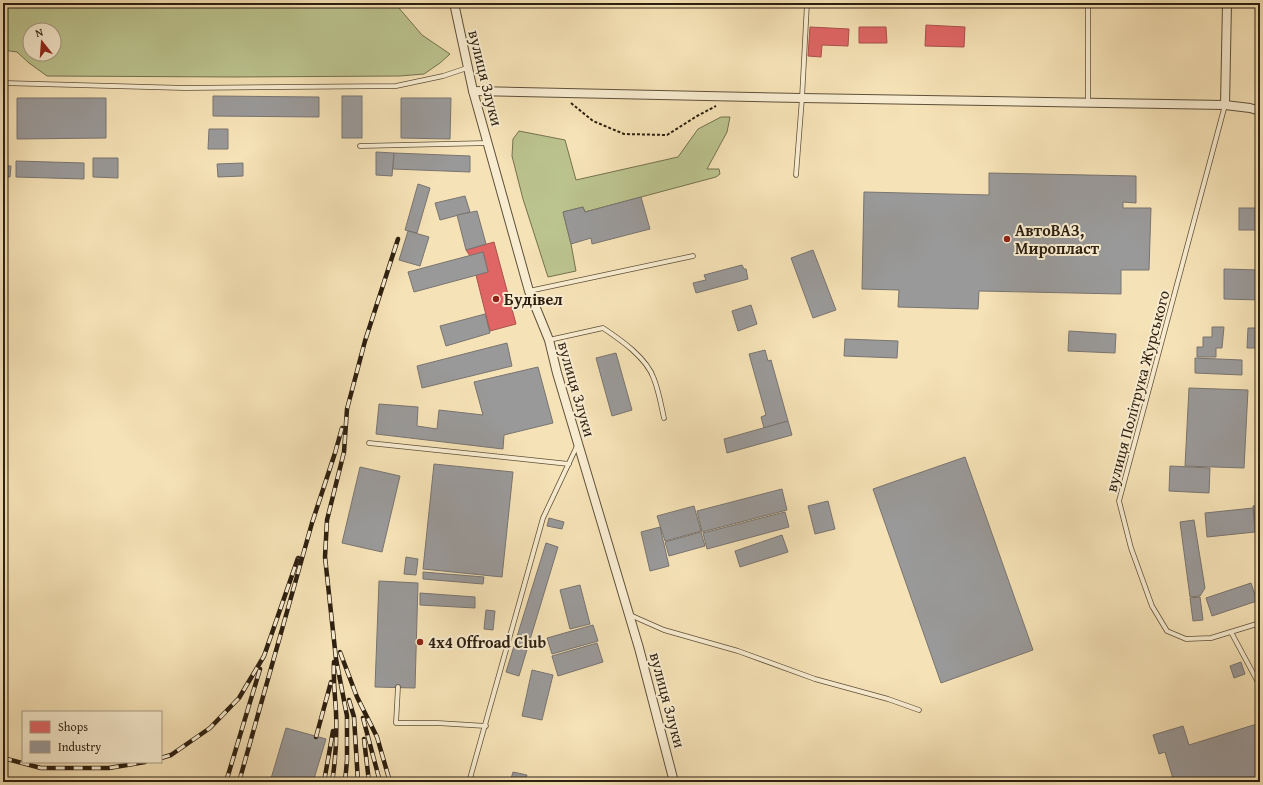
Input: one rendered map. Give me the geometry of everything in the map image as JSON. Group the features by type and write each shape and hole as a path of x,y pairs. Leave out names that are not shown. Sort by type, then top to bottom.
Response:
{"street":[{"name":"вулиця Злуки","path":"454,3 467,68 529,291 548,340 640,648 674,782"},
{"path":"1225,105 1227,3"},
{"path":"473,91 1225,105 1250,108 1260,111"}],"lane":[{"path":"796,175 807,3"},
{"path":"1088,3 1088,103"},
{"path":"3,84 184,88 396,86 442,76 467,68"},
{"name":"вулиця Політрука Журського","path":"1225,105 1119,501 1132,548 1152,606 1167,631 1186,639 1211,638 1260,623"},
{"path":"360,146 488,143"},
{"path":"529,291 693,256"},
{"path":"548,340 603,328 624,343 642,360 654,378 664,418"},
{"path":"3,384 5,392 3,395"},
{"path":"369,443 569,464"},
{"path":"469,782 486,726 543,518 578,444"},
{"path":"630,615 664,630 738,651 815,679 919,710"},
{"path":"1231,632 1260,686"},
{"path":"398,688 396,722 486,726"}],"path":[{"path":"558,93 593,121 624,134 667,135 697,116 733,97"}],"green space":[{"path":"3,3 397,3 398,7 422,35 450,54 424,74 400,76 47,76 28,62 62,62 62,22 22,22 22,57 17,52 3,50"},
{"path":"721,117 730,117 727,132 707,169 719,169 720,174 716,177 585,212 583,207 563,212 576,271 548,277 523,199 512,156 513,139 519,131 565,140 576,180 678,157 698,129"}],"building: Shops":[{"path":"926,25 965,27 964,47 925,46"},
{"path":"810,27 849,29 848,46 822,45 821,57 808,56"},
{"path":"859,27 886,27 887,43 859,43"},
{"name":"Будівел","path":"494,242 516,324 490,331 476,275 488,272 483,252 470,256 466,250"}],"building: Industry":[{"path":"213,96 319,97 319,117 213,116"},
{"path":"342,96 362,96 362,138 342,138"},
{"path":"17,98 106,98 106,138 17,139"},
{"path":"401,98 451,98 450,139 401,138"},
{"path":"209,129 228,129 228,149 208,149"},
{"path":"376,152 394,153 392,176 376,175"},
{"path":"394,153 470,156 470,172 393,169"},
{"path":"93,158 118,158 118,178 93,177"},
{"path":"16,161 84,163 84,179 16,177"},
{"path":"243,163 243,176 218,177 217,164"},
{"path":"3,166 11,166 10,177 3,177"},
{"name":"АвтоВАЗ, Миропласт","path":"989,173 1136,176 1136,203 1123,202 1123,208 1151,208 1149,270 1121,270 1121,294 979,291 978,309 898,307 899,290 862,289 864,192 989,195"},
{"path":"418,184 430,188 417,233 405,230"},
{"path":"465,196 470,212 440,220 435,203"},
{"path":"641,197 650,229 592,244 591,238 571,244 563,212 583,207 585,212"},
{"path":"1239,208 1260,208 1260,230 1239,230"},
{"path":"477,211 486,244 466,250 457,215"},
{"path":"408,231 429,237 420,266 399,260"},
{"path":"813,250 836,310 813,318 791,258"},
{"path":"483,252 488,272 414,292 408,272"},
{"path":"742,265 744,269 746,269 748,279 696,293 693,283 706,280 704,275"},
{"path":"1224,269 1260,270 1260,300 1224,299"},
{"path":"751,305 757,324 738,331 732,311"},
{"path":"485,314 490,333 446,346 440,326"},
{"path":"1212,327 1224,327 1222,348 1216,348 1216,357 1197,357 1197,347 1203,347 1203,337 1212,337"},
{"path":"1248,328 1260,328 1260,348 1247,348"},
{"path":"1069,331 1116,334 1115,353 1068,351"},
{"path":"845,339 898,341 897,358 844,356"},
{"path":"507,343 512,366 422,388 417,366"},
{"path":"765,350 768,361 771,360 788,421 764,428 761,417 766,415 749,354"},
{"path":"616,353 632,410 612,416 596,358"},
{"path":"1195,358 1242,360 1242,375 1195,373"},
{"path":"538,367 553,423 504,435 503,449 376,434 379,404 418,407 417,426 437,429 439,410 483,415 474,382"},
{"path":"1189,388 1248,390 1244,468 1185,466"},
{"path":"788,421 792,435 727,453 724,439"},
{"path":"965,457 1033,650 941,683 873,489"},
{"path":"434,464 513,472 502,577 423,569"},
{"path":"1170,466 1210,468 1209,493 1169,491"},
{"path":"360,467 400,476 382,552 342,543"},
{"path":"782,489 787,510 702,532 697,511"},
{"path":"828,501 835,529 815,534 808,506"},
{"path":"1260,505 1260,521 1255,522 1253,506"},
{"path":"694,506 701,531 665,541 657,516"},
{"path":"1253,508 1255,532 1207,537 1205,513"},
{"path":"785,512 789,527 707,549 703,533"},
{"path":"549,518 564,522 562,529 547,526"},
{"path":"1194,520 1205,588 1200,596 1190,597 1180,522"},
{"path":"660,527 669,566 650,571 641,532"},
{"path":"701,532 705,546 669,556 665,542"},
{"path":"782,535 788,552 740,567 735,551"},
{"path":"546,543 558,547 519,676 506,672"},
{"path":"406,557 418,559 416,575 404,574"},
{"path":"423,572 484,577 483,584 423,579"},
{"path":"379,581 418,583 415,688 375,687"},
{"path":"1251,583 1257,601 1212,616 1206,598"},
{"path":"580,585 590,624 570,629 560,590"},
{"path":"420,593 475,597 475,608 420,605"},
{"path":"1200,597 1203,620 1193,621 1190,598"},
{"path":"486,610 495,611 493,630 484,629"},
{"path":"593,625 598,641 552,654 547,638"},
{"path":"597,643 603,662 558,676 552,656"},
{"path":"1241,662 1245,674 1234,678 1230,666"},
{"path":"532,670 553,675 542,720 522,716"},
{"path":"1260,723 1260,782 1174,782 1165,752 1159,754 1153,735 1183,726 1189,745"},
{"path":"286,728 326,739 313,782 270,782"},
{"path":"513,772 527,775 525,782 510,782"}],"railway":[{"path":"345,782 347,760 347,716 336,659 325,557 327,520 344,452 347,409 365,341 398,239"},
{"path":"239,782 312,523 342,428"},
{"path":"162,758 171,755 210,728 239,698 264,656 298,558"},
{"path":"340,652 357,697 377,737 390,782"},
{"path":"332,782 336,738 334,662"},
{"path":"226,782 260,669"},
{"path":"316,737 331,682"},
{"path":"349,700 354,717 358,782"},
{"path":"363,718 380,782"},
{"path":"324,782 333,731"},
{"path":"364,739 369,782"},
{"path":"3,758 22,763"},
{"path":"22,763 41,768 109,768 139,763"}],"place":[{"name":"АвтоВАЗ, Миропласт","path":"1007,239"},
{"name":"Будівел","path":"496,299"},
{"name":"4x4 Offroad Club","path":"420,642"}]}
